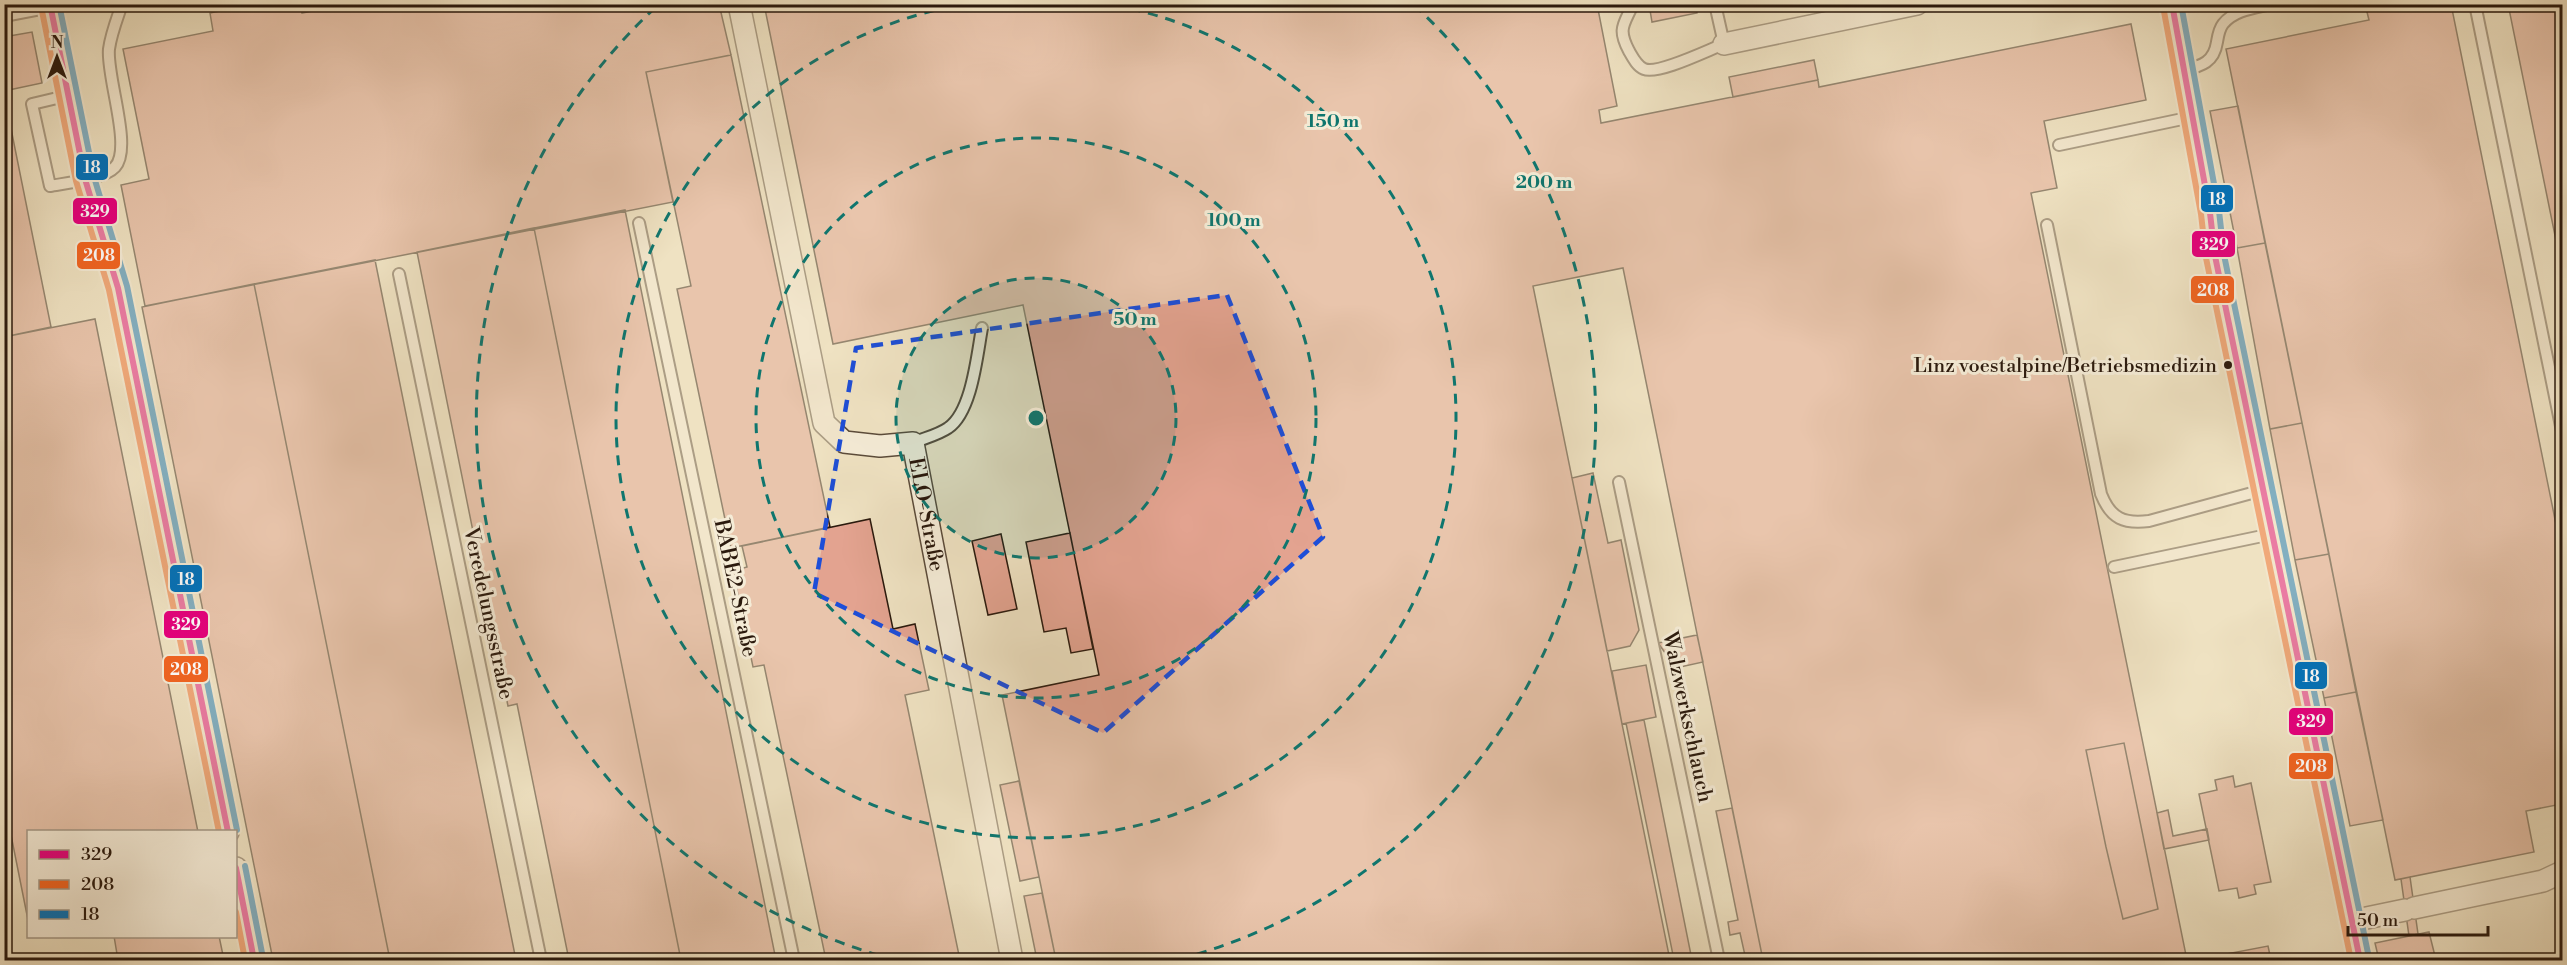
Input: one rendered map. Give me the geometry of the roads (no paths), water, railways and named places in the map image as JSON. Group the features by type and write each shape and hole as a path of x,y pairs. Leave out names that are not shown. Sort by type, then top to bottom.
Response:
{"street":[{"name":"ELO-Straße","path":"739,4 824,423 844,442 880,446 913,443 1012,960"},
{"path":"2172,4 2210,213 2215,256 2360,960"},
{"path":"1724,44 1914,5"},
{"path":"51,6 85,179 118,288 228,830"},
{"path":"2352,921 2542,881 2562,872"},
{"path":"237,873 254,960"}],"lane":[{"path":"70,95 32,104 50,186 107,173 117,165 121,153 121,130 109,68 109,49 122,4"},
{"path":"1634,4 1622,27 1623,38 1637,64 1647,70 1659,69 1724,44 1715,4"},
{"path":"2184,70 2207,63 2212,57 2221,25 2229,17 2245,10 2271,4"},
{"path":"2475,4 2562,431"},
{"path":"4,16 51,6"},
{"path":"2059,145 2193,117"},
{"name":"BABE2-Straße","path":"639,223 794,960"},
{"path":"2047,225 2101,494 2106,507 2118,517 2131,523 2150,521 2263,490"},
{"name":"Veredelungsstraße","path":"399,274 541,960"},
{"path":"913,443 949,427 962,411 972,381 982,328"},
{"name":"Walzwerkschlauch","path":"1619,482 1719,960"},
{"path":"2114,567 2272,534"}],"place":[{"name":"Linz voestalpine/Betriebsmedizin","path":"2228,365"}]}
